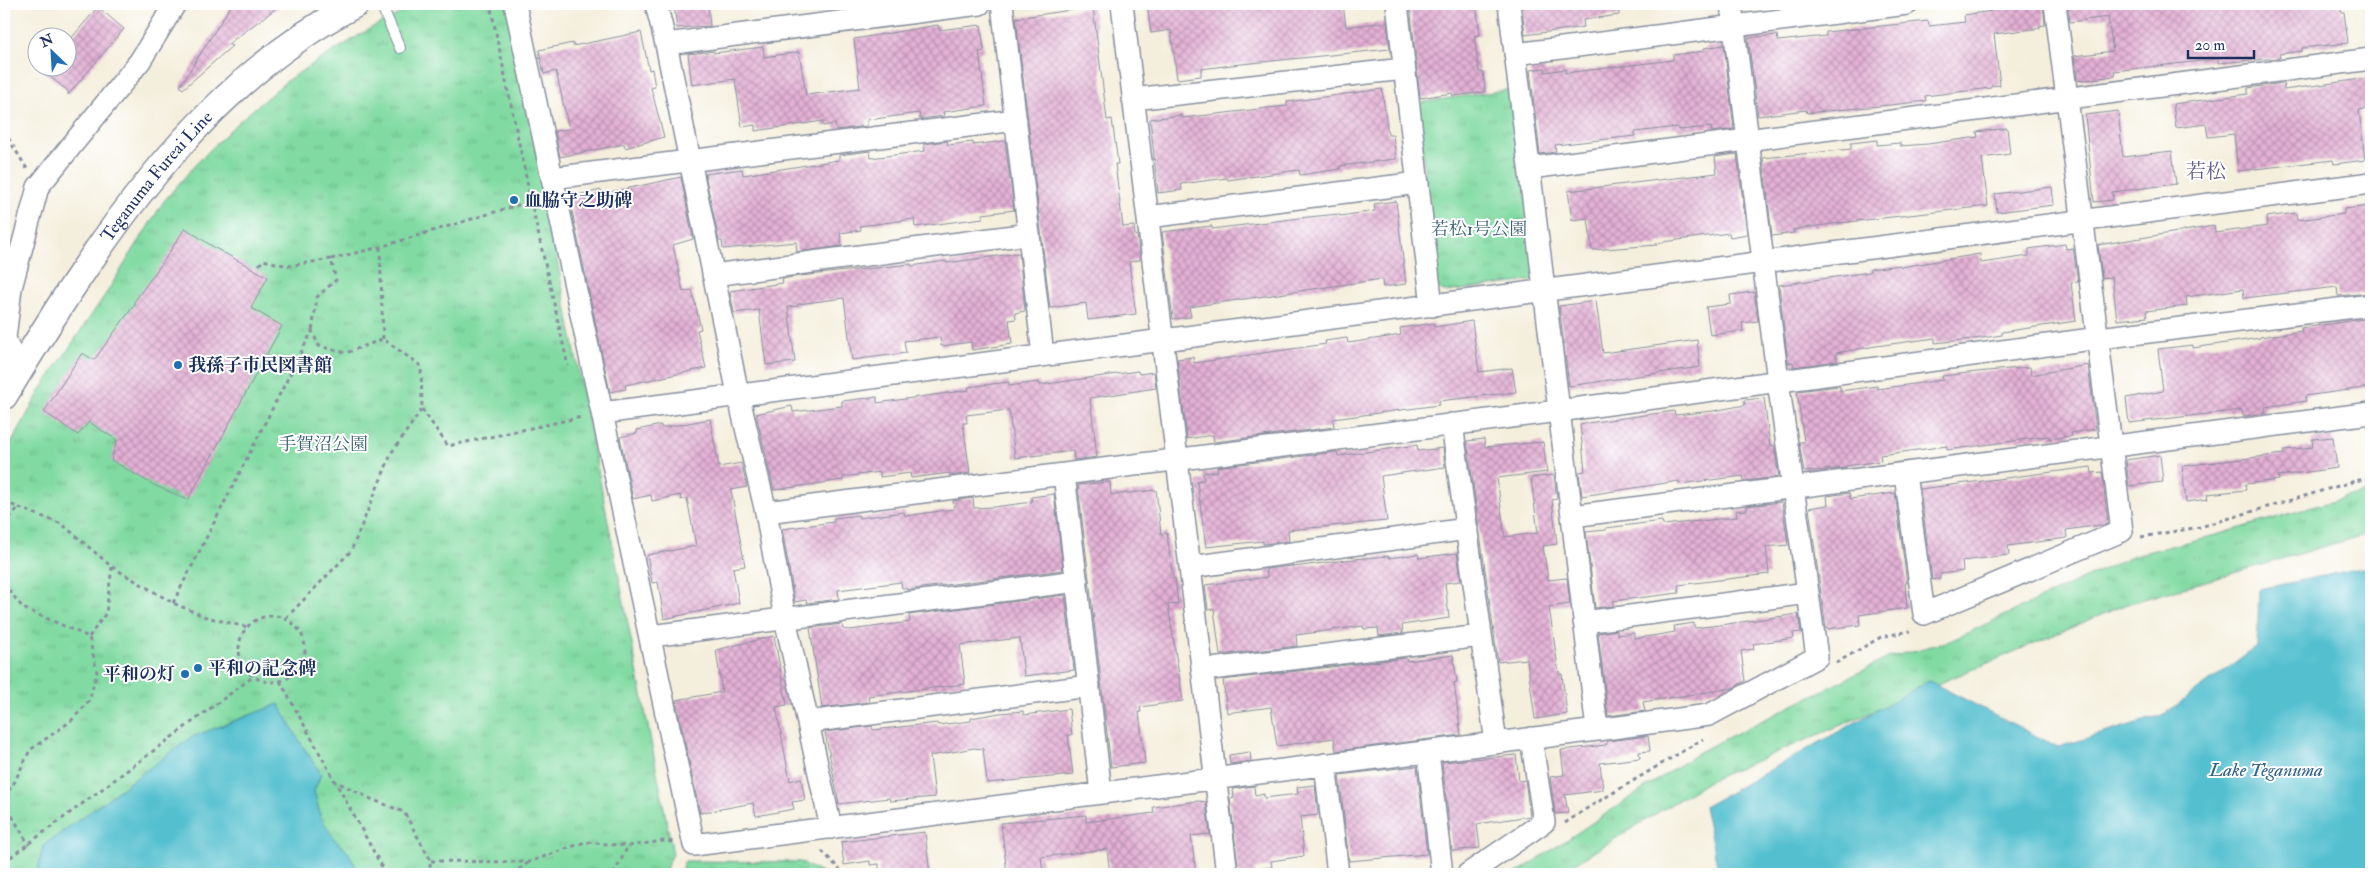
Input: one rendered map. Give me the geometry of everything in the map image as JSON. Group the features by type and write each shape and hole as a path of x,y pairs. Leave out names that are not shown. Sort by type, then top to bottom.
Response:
{"street":[{"path":"18,373 5,338 11,288 38,187 140,61 175,4"},
{"name":"Teganuma Fureai Line","path":"4,396 87,264 193,130 242,82 267,62 302,35 356,4"},
{"path":"516,4 694,845 1709,715 1817,657 1778,381 1730,4"},
{"path":"656,4 666,44 738,394 766,512 785,618 831,828"},
{"path":"666,44 980,4"},
{"path":"1002,4 1043,355"},
{"path":"1122,4 1227,874"},
{"path":"1397,4 1432,306"},
{"path":"1509,4 1598,730"},
{"path":"1515,54 1907,4"},
{"path":"1905,474 1924,614 2122,531 2113,446 2055,4"},
{"path":"1530,168 2371,59"},
{"path":"1133,99 1404,69"},
{"path":"552,178 1016,120"},
{"path":"1148,217 1418,183"},
{"path":"602,413 2371,183"},
{"path":"713,275 1029,234"},
{"path":"766,512 1558,411 2099,338 2371,305"},
{"path":"1572,516 2371,413"},
{"path":"1452,424 1496,742"},
{"path":"1064,474 1102,792"},
{"path":"1190,567 1466,529"},
{"path":"651,636 1077,581"},
{"path":"1584,622 1808,593"},
{"path":"1202,670 1481,636"},
{"path":"808,722 1089,686"},
{"path":"1468,874 1544,822 1531,738"},
{"path":"1428,752 1442,874"},
{"path":"1325,764 1338,874"}],"lane":[{"path":"381,4 400,48"}],"path":[{"path":"259,265 263,260 288,266 331,259 380,247 531,201 490,4"},
{"path":"4,27 4,37"},
{"path":"4,131 38,187"},
{"path":"380,247 383,339"},
{"path":"173,603 312,331 317,297 336,280 331,259"},
{"path":"312,331 319,346 346,353 383,339"},
{"path":"383,339 420,366 422,409 448,446 602,413"},
{"path":"285,619 351,552 392,452 422,409"},
{"path":"2140,537 2200,526 2371,478"},
{"path":"4,502 62,524 112,567 173,603 206,617 246,627"},
{"path":"4,524 18,508"},
{"path":"4,797 14,783 30,750 71,721 89,701 97,672 89,637 106,613 112,567"},
{"path":"4,584 23,608 89,637"},
{"path":"274,616 285,619 299,629 303,637 305,652 301,668 293,675 280,681 265,681 254,676 245,666 240,655 240,639 246,627 262,617 274,616"},
{"path":"1830,666 1881,637 1916,630"},
{"path":"4,862 254,676"},
{"path":"280,681 386,874"},
{"path":"1563,825 1586,809 1704,738"},
{"path":"333,780 371,799 404,812 431,861 428,874"},
{"path":"4,802 29,845"},
{"path":"512,874 528,862 585,842 628,846 663,841 694,845"},
{"path":"614,874 628,846"},
{"path":"431,861 528,862"}],"green space":[{"name":"手賀沼公園","path":"419,4 507,4 673,854 663,874 360,874 348,852 335,840 321,818 314,791 321,774 300,742 279,704 192,737 43,846 37,874 4,874 4,457 40,391 107,292 164,201 195,165 237,123 289,79 371,28"},
{"name":"若松1号公園","path":"1512,89 1537,280 1445,292 1435,285 1418,103"},
{"path":"2371,490 2371,533 2127,604 1709,781 1558,874 1515,874 1701,751 1890,657 1950,641 2134,555 2216,535"},
{"path":"685,861 800,862 824,874 679,874"}],"water":[{"name":"Lake Teganuma","path":"2371,566 2371,874 1719,874 1704,807 1929,681 2058,747 2163,715 2257,647 2259,589"},
{"path":"279,704 300,742 321,774 314,791 321,818 335,840 348,852 360,874 37,874 43,846 192,737"}],"building":[{"path":"232,4 282,4 228,44 232,46 183,89 180,86"},
{"path":"674,4 708,4 710,26 677,28"},
{"path":"1147,4 1343,4 1346,27 1387,22 1390,49 1201,69 1201,76 1177,79 1171,30 1151,33"},
{"path":"1410,4 1476,4 1480,35 1474,36 1479,72 1483,72 1485,92 1453,96 1452,93 1420,98"},
{"path":"1524,4 1618,4 1619,15 1583,20 1584,27 1525,35 1522,8 1525,8"},
{"path":"2043,4 2045,25 2039,26 2040,28 1994,34 2000,85 1991,86 1991,88 1925,96 1926,101 1807,113 1806,110 1758,116 1748,38 1777,35 1778,41 1826,36 1826,32 1928,21 1929,26 1965,22 1964,15"},
{"path":"2068,4 2340,4 2341,12 2344,12 2348,43 2302,48 2302,51 2279,54 2280,58 2218,63 2218,59 2114,71 2115,76 2077,81 2074,56 2113,51 2108,17 2070,22"},
{"path":"98,7 124,29 68,95 68,91 52,78 78,78 78,30"},
{"path":"1093,7 1107,120 1112,119 1118,164 1115,164 1123,227 1134,226 1140,260 1129,262 1136,314 1088,320 1086,303 1050,308 1016,18"},
{"path":"938,25 939,30 981,25 984,51 979,52 986,106 943,112 944,116 920,119 919,113 867,120 867,126 836,130 835,124 823,126 823,121 755,131 755,125 742,127 735,79 692,85 688,54 763,47 764,57 799,52 806,95 860,88 854,39"},
{"path":"641,32 649,70 652,69 655,87 651,88 664,137 625,148 624,144 560,157 555,131 569,129 556,71 544,74 539,50 573,43 573,46"},
{"path":"1724,45 1734,129 1712,132 1711,127 1678,130 1677,127 1635,132 1635,136 1555,145 1556,152 1540,154 1530,70 1545,68 1545,72 1565,69 1565,73 1673,60 1673,55 1704,51 1704,48"},
{"path":"2368,78 2371,108 2359,110 2365,160 2334,164 2333,160 2238,171 2234,134 2208,137 2206,124 2176,128 2173,104 2248,94 2248,88 2283,83 2284,90"},
{"path":"1382,89 1388,135 1393,135 1396,159 1340,166 1340,169 1300,175 1299,170 1228,180 1227,178 1181,184 1182,190 1158,193 1150,119 1182,115 1183,118 1287,106 1287,102"},
{"path":"2118,111 2123,157 2172,151 2176,184 2112,192 2113,200 2094,202 2085,115"},
{"path":"2007,128 2010,154 1982,158 1988,206 1810,227 1793,230 1794,233 1772,236 1763,158 1851,149 1851,143 1877,140 1877,145 1900,143 1900,146 1928,144 1978,137 1977,132"},
{"path":"947,141 948,145 973,142 973,145 1005,141 1014,210 983,214 983,218 915,227 914,219 860,226 861,230 840,233 842,246 797,252 796,242 723,249 722,241 719,241 705,174 742,169 743,175 839,160 839,155 870,151 871,158 925,151 924,144"},
{"path":"1737,154 1747,234 1730,237 1729,233 1656,243 1657,245 1592,250 1588,218 1572,220 1568,191 1717,173 1715,157"},
{"path":"681,177 693,239 673,245 683,292 692,290 701,329 697,330 706,368 625,385 626,389 610,392 569,197 601,190 602,194"},
{"path":"2052,187 2054,205 1997,212 1995,194"},
{"path":"1396,201 1406,284 1383,287 1382,279 1189,307 1191,317 1173,319 1162,232 1212,226 1212,229 1339,214 1340,216 1375,211 1374,204"},
{"path":"2371,206 2371,273 2368,273 2370,293 2338,296 2337,287 2244,298 2243,289 2186,297 2187,306 2146,311 2147,317 2117,320 2112,277 2102,278 2098,245 2214,226 2215,233 2267,226 2266,217 2296,213 2297,220 2344,214 2344,209"},
{"path":"185,228 215,248 268,277 251,308 282,326 188,500 154,485 111,460 117,440 89,422 78,435 44,412 82,353 94,360 135,304 134,302"},
{"path":"2065,244 2066,249 2073,248 2078,282 2071,283 2076,321 2002,332 2002,335 1982,338 1935,343 1935,338 1876,346 1836,353 1837,361 1794,367 1793,362 1788,363 1779,285 1870,272 1870,269 1900,265 1901,267 1980,254 1981,263 2029,256 2029,249"},
{"path":"1019,253 1025,311 1015,313 1016,319 1009,320 1012,344 972,350 971,342 941,346 940,337 904,341 906,353 852,360 844,298 788,307 795,362 766,365 759,310 734,313 730,291 783,283 782,279 800,276 911,264 911,266 946,261 946,263"},
{"path":"1754,292 1758,321 1742,323 1743,331 1710,335 1706,307 1731,304 1730,295"},
{"path":"1596,301 1603,353 1697,340 1700,367 1569,386 1559,306"},
{"path":"2371,318 2371,387 2305,396 2306,401 2265,407 2266,413 2243,416 2242,410 2129,423 2126,398 2163,391 2158,349 2193,345 2193,348 2302,331 2301,328"},
{"path":"1472,321 1479,372 1512,368 1516,392 1439,401 1439,405 1333,419 1334,427 1214,442 1213,435 1187,439 1177,359 1193,357 1194,363 1326,344 1325,341 1347,338 1348,343 1401,335 1400,328 1434,323 1434,327"},
{"path":"2088,365 2096,429 2071,433 2072,436 2049,439 2049,436 1947,450 1947,446 1880,455 1881,461 1846,466 1846,468 1804,472 1799,442 1804,442 1797,391 1840,386 1840,391 1877,386 1877,389 1943,380 1942,376 1977,372 2030,367 2031,375"},
{"path":"1138,371 1139,374 1154,372 1156,388 1090,398 1097,457 1074,460 1073,451 1015,458 1009,410 966,415 967,423 963,423 970,473 950,476 950,473 911,478 910,473 880,477 880,472 843,477 843,480 774,490 756,414 792,406 793,412 842,406 842,401 877,397 877,403 969,390 968,387 1009,382 1009,386 1039,382 1040,385"},
{"path":"1764,398 1770,446 1774,445 1779,477 1744,481 1743,476 1679,484 1679,481 1582,496 1579,472 1585,471 1580,424 1674,411 1675,415 1713,411 1745,405 1744,400"},
{"path":"710,419 719,467 741,463 747,487 731,490 745,566 733,568 739,603 664,619 658,582 652,583 647,555 696,546 687,498 681,500 680,495 652,501 651,495 633,499 620,437 637,433 637,430 661,425 661,428"},
{"path":"2333,437 2337,468 2278,476 2279,480 2245,484 2246,490 2207,494 2208,499 2186,502 2182,466 2284,454 2284,450 2313,447 2312,439"},
{"path":"1484,439 1485,447 1543,442 1547,472 1497,478 1505,537 1538,533 1531,478 1554,475 1557,499 1552,500 1557,544 1543,546 1548,580 1567,578 1570,604 1549,607 1559,674 1562,674 1567,714 1535,719 1527,659 1498,662 1467,441"},
{"path":"1417,445 1418,451 1443,448 1445,467 1381,476 1387,521 1288,530 1289,541 1263,544 1263,541 1206,547 1197,481 1204,480 1203,473 1218,471 1217,467 1337,452 1338,456"},
{"path":"2160,455 2163,482 2129,486 2126,460"},
{"path":"2091,467 2092,473 2102,472 2108,524 2066,530 2067,538 2008,546 2009,555 1962,561 1963,571 1940,574 1940,579 1932,580 1920,489"},
{"path":"1110,482 1111,495 1156,490 1161,534 1167,533 1173,579 1175,578 1178,604 1168,605 1183,701 1140,707 1145,763 1111,767 1078,485"},
{"path":"1849,493 1850,499 1895,493 1907,583 1905,583 1907,608 1859,615 1860,625 1826,629 1809,508 1828,505 1827,496"},
{"path":"1054,494 1063,570 906,590 906,588 902,588 901,582 838,590 839,599 807,603 806,600 795,602 782,529 834,522 834,518 858,515 859,518 904,512 905,516 954,509 953,501 973,498 974,508 1032,502 1031,497"},
{"path":"1782,502 1788,545 1766,547 1769,574 1678,585 1679,593 1613,601 1613,606 1595,608 1586,532 1662,521 1663,525 1737,517 1736,511 1747,510 1747,506"},
{"path":"1457,553 1461,581 1445,583 1449,618 1402,625 1403,633 1379,636 1378,628 1364,629 1363,626 1296,635 1297,646 1220,655 1214,609 1208,610 1205,585 1267,577 1266,569 1388,556 1389,558 1418,554 1419,558"},
{"path":"1065,595 1074,670 1024,676 1020,638 960,645 965,684 868,696 869,702 822,708 810,628 842,624 843,629 850,630 910,622 909,615"},
{"path":"1798,614 1801,632 1793,633 1794,638 1753,644 1754,649 1741,651 1745,681 1733,688 1643,702 1645,711 1608,716 1598,633 1617,630 1617,635 1634,633 1634,639 1675,632 1674,626 1694,623 1694,628"},
{"path":"774,636 787,705 776,707 790,781 801,778 805,800 792,802 794,809 756,816 753,803 700,813 676,700 722,692 716,650"},
{"path":"1453,655 1457,682 1454,683 1461,735 1336,751 1334,738 1277,746 1271,707 1227,713 1223,680 1406,658 1407,661"},
{"path":"1069,709 1072,735 1068,735 1073,775 987,783 983,749 974,748 930,756 935,797 890,801 889,798 839,804 825,732 872,726 873,730 937,723 938,725 971,721 971,718 1000,713 1023,711 1024,715"},
{"path":"1648,736 1650,751 1639,752 1640,758 1600,763 1603,790 1565,795 1568,813 1555,814 1550,777 1564,775 1561,750 1606,745 1608,741"},
{"path":"1250,752 1251,761 1230,764 1229,755"},
{"path":"1516,755 1519,781 1525,780 1530,816 1477,824 1480,848 1452,851 1442,762"},
{"path":"1417,766 1427,854 1349,861 1339,775"},
{"path":"1315,785 1318,815 1300,817 1304,856 1271,861 1272,867 1254,869 1255,874 1239,874 1230,799 1234,798 1233,789 1254,786 1255,796 1264,794 1264,798 1298,794 1297,787"},
{"path":"1198,801 1206,802 1210,834 1191,836 1196,874 1110,874 1107,849 1041,857 1043,874 1007,874 1001,823 1086,815 1086,822 1154,813 1153,807"},
{"path":"925,832 930,874 879,874 879,864 870,865 870,861 844,865 841,842"}],"place":[{"name":"血脇守之助碑","path":"514,200"},
{"name":"我孫子市民図書館","path":"178,365"},
{"name":"平和の記念碑","path":"198,668"},
{"name":"平和の灯","path":"185,674"}],"district":[{"name":"若松","path":"2206,171"}]}
